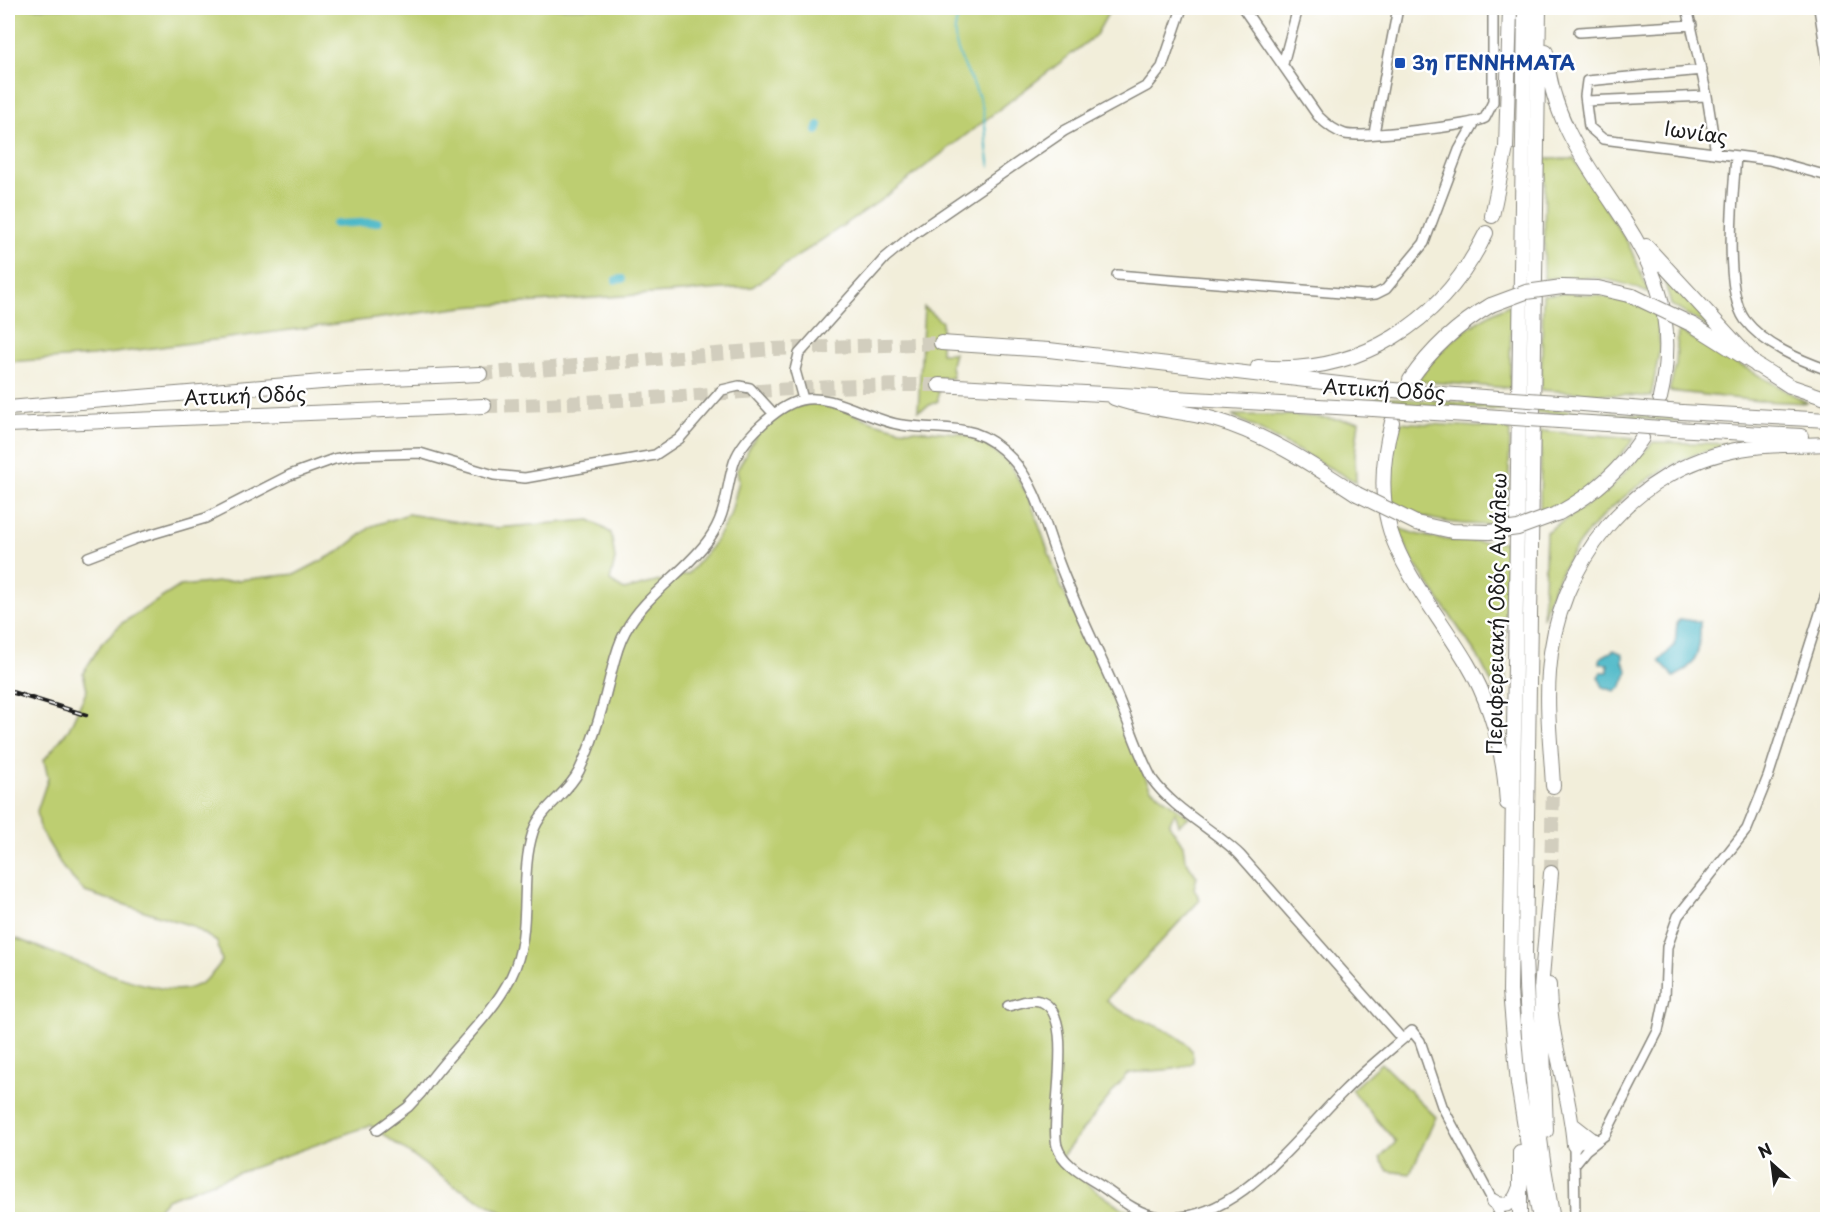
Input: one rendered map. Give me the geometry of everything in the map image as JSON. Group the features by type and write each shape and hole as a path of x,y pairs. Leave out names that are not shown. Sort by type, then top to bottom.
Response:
{"highway":[{"path":"1492,216 1506,148 1509,8"},
{"name":"Περιφερειακή Οδός Αιγάλεω","path":"1525,8 1510,991 1527,1149 1540,1220"},
{"name":"Περιφερειακή Οδός Αιγάλεω","path":"1539,8 1525,953 1527,1035 1534,1107 1554,1220"},
{"path":"1545,8 1547,67 1560,112 1580,154 1631,229 1652,267 1664,307 1668,356 1660,398"},
{"path":"1631,229 1757,366"},
{"path":"1157,362 1287,368 1332,363 1357,356 1393,339 1427,314 1460,279 1486,233"},
{"path":"1410,380 1422,362 1454,330 1491,305 1526,292 1562,287 1598,288 1633,296 1693,325 1790,386 1827,399"},
{"name":"Αττική Οδός","path":"941,343 1048,350 1427,393 1827,420"},
{"name":"Αττική Οδός","path":"8,408 346,380 480,374"},
{"name":"Αττική Οδός","path":"939,385 1373,409 1827,438"},
{"path":"1099,393 1136,407 1190,413 1254,433 1291,451 1357,494 1416,523 1452,531 1489,532 1518,528 1559,513 1598,489 1629,457 1642,438"},
{"name":"Αττική Οδός","path":"8,425 484,406"},
{"path":"1392,422 1385,451 1383,480 1390,532 1410,578 1467,664 1489,713 1504,774 1513,903"},
{"path":"1552,786 1548,687 1553,639 1559,613 1576,570 1602,530 1645,490 1696,462 1751,447 1827,444"},
{"path":"1551,873 1551,1013 1573,1125 1574,1145"},
{"path":"1550,897 1540,989 1543,1101 1554,1188 1554,1220"},
{"path":"1515,1040 1511,1065 1521,1181 1520,1220"},
{"path":"1573,1125 1598,1137"},
{"path":"1493,1201 1503,1206 1513,1201 1521,1181"}],"street":[{"path":"803,399 796,378 796,361 825,323 885,258 914,234 1029,154 1147,86 1162,67 1182,8"},
{"path":"1243,8 1324,123 1346,134 1374,134 1475,122 1485,118 1493,102 1492,8"},
{"path":"1283,64 1298,8"},
{"path":"1374,134 1398,8"},
{"path":"1687,8 1702,70 1716,153"},
{"path":"1819,8 1827,66"},
{"path":"1579,32 1692,25"},
{"path":"1702,70 1587,81 1586,101 1707,96"},
{"name":"Ιωνίας","path":"1586,101 1589,127 1603,139 1769,160 1827,176"},
{"path":"1118,275 1377,294 1386,289 1424,243 1459,150 1475,122"},
{"path":"1736,157 1732,218 1734,285 1737,304 1746,321 1781,349 1827,370"},
{"path":"88,557 135,538 206,518 269,484 334,459 377,453 420,453 494,475 525,478 655,455 679,439 722,390 731,387 750,388 774,414"},
{"path":"377,1131 408,1107 421,1093 433,1075 484,1017 513,973 520,952 527,914 527,863 532,834 538,819 571,785 580,770 604,700 622,635 644,604 684,568 707,542 720,522 728,500 735,459 764,422 774,414 803,399 822,399 890,424 961,428 998,446 1011,459 1029,484 1064,576 1152,779 1165,794 1240,855 1402,1039"},
{"path":"1574,1165 1598,1137 1662,1020 1667,947 1678,916 1747,829 1768,777 1827,588"},
{"path":"1008,1006 1033,1000 1041,1001 1048,1005 1056,1017 1059,1079 1056,1135 1057,1146 1066,1161 1129,1206 1143,1213 1169,1218 1184,1217 1217,1206 1249,1187 1345,1090 1412,1031 1420,1041 1443,1106 1503,1220"},
{"path":"1575,1220 1574,1145 1598,1137"}],"green space":[{"path":"8,8 1111,8 1096,35 884,198 752,287 464,307 92,356 8,362"},
{"path":"1545,159 1574,159 1628,243 1650,294 1623,284 1598,279 1544,279"},
{"path":"1662,272 1723,336 1671,305"},
{"path":"1562,293 1611,298 1657,313 1660,347 1651,397 1541,390 1543,295"},
{"path":"1511,304 1510,388 1417,381 1436,357 1458,336 1483,318"},
{"path":"924,307 942,322 941,353 954,353 951,365 953,378 939,378 938,401 918,411"},
{"path":"1678,330 1808,403 1759,401 1669,391 1676,365"},
{"path":"1378,397 1679,418 1677,422 1376,402"},
{"path":"818,401 819,405 829,404 874,422 900,429 958,433 978,439 1008,462 1029,497 1060,584 1103,672 1150,788 1189,817 1179,825 1175,812 1169,824 1183,845 1185,859 1197,877 1194,888 1200,900 1106,1000 1128,1014 1173,1034 1192,1051 1193,1062 1178,1068 1127,1074 1060,1159 1100,1194 1147,1220 1038,1220 994,1216 973,1220 514,1219 453,1185 370,1125 167,1199 150,1219 8,1219 8,939 17,939 127,980 170,989 186,989 198,985 211,975 222,961 217,942 192,926 85,892 63,868 40,829 37,811 48,778 44,760 69,729 87,690 83,673 102,643 122,623 180,586 296,574 340,551 372,526 408,514 496,528 590,520 611,533 615,559 610,581 624,590 688,574 712,546 730,516 739,481 737,470 757,434 785,410"},
{"path":"1232,415 1289,415 1359,421 1355,454 1356,482"},
{"path":"1398,422 1510,429 1508,523 1477,525 1448,522 1419,516 1390,505 1390,463"},
{"path":"1541,431 1635,438 1593,483 1569,500 1540,515"},
{"path":"1653,442 1738,444 1694,455 1643,483 1620,500 1581,541 1565,565 1552,590 1543,618 1546,532 1606,493"},
{"path":"1398,528 1438,539 1506,542 1505,709 1477,655 1412,560"},
{"path":"1381,1063 1436,1117 1410,1174 1388,1171 1380,1158 1396,1142 1351,1090"}],"water":[{"path":"1681,619 1700,622 1700,639 1697,654 1689,667 1674,677 1659,661 1675,645 1677,622"},
{"path":"1614,650 1623,654 1623,662 1628,671 1621,688 1614,691 1603,687 1598,677 1601,672 1608,672 1608,664 1600,664 1600,658"}],"waterway":[{"path":"964,8 957,20 956,45 982,106 990,166"},
{"path":"817,131 819,125"},
{"path":"335,224 378,222"},
{"path":"616,280 622,279"}],"tunnel":[{"path":"480,374 773,349 941,343"},
{"path":"484,406 825,387 939,385"},
{"path":"1551,873 1553,786"}],"railway":[{"path":"8,691 86,715"}],"place":[{"name":"3η ΓΕΝΝΗΜΑΤΑ","path":"1400,63"}]}
